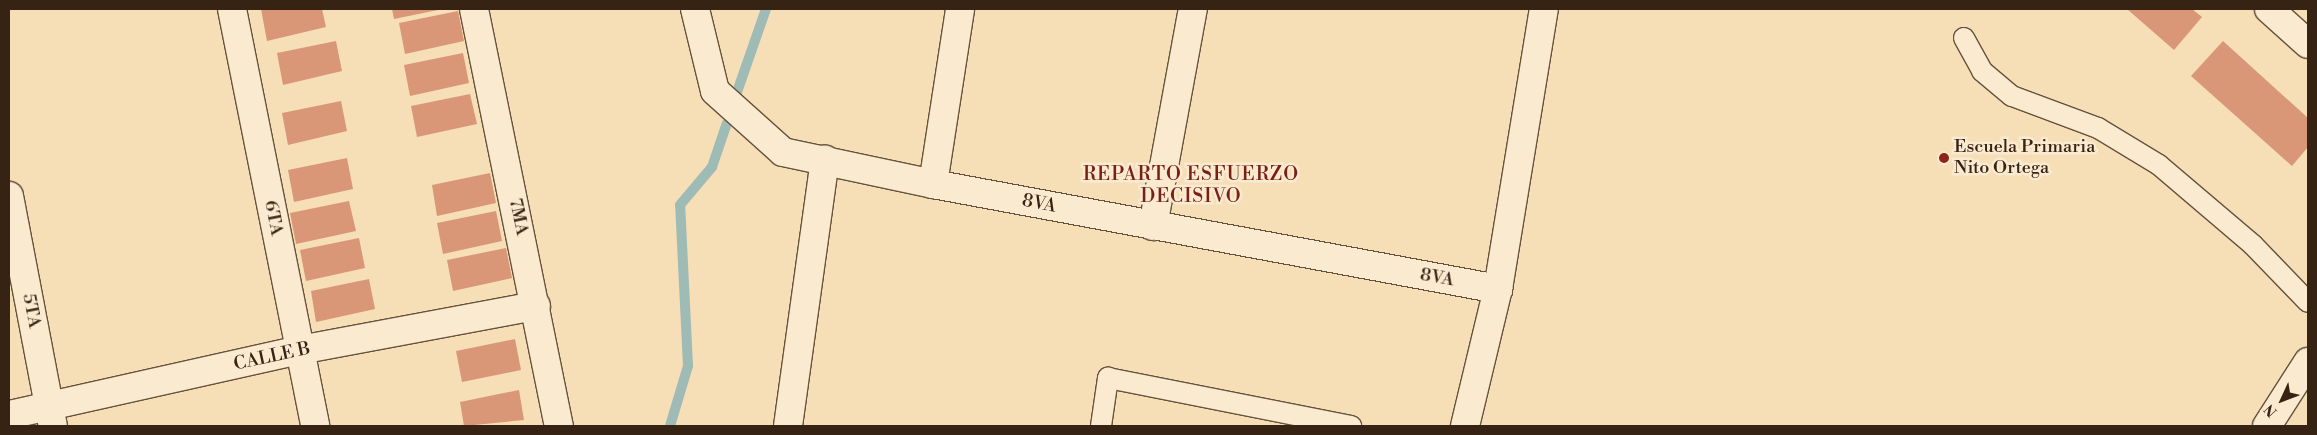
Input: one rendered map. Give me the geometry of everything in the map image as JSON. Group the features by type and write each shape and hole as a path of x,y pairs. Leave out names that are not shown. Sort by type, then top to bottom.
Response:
{"street":[{"name":"6TA","path":"232,9 315,426"},
{"name":"7MA","path":"474,9 536,306 558,426"},
{"name":"8VA","path":"696,9 715,91 783,152 933,184 1498,289"},
{"path":"933,184 960,9"},
{"path":"1153,226 1193,9"},
{"path":"1465,426 1498,289 1544,9"},
{"path":"2269,9 2308,44"},
{"path":"788,426 825,160"},
{"name":"5TA","path":"9,196 51,417"},
{"name":"CALLE B","path":"9,415 51,417 300,350 536,306"},
{"path":"2267,426 2308,362"}],"lane":[{"path":"1964,38 1982,71 2012,96 2098,128 2159,165 2253,245 2308,302"},
{"path":"1101,426 1108,378 1352,426"}],"building":[{"path":"261,9 322,9 326,27 267,41"},
{"path":"392,9 438,9 438,10 394,19"},
{"path":"2127,9 2192,9 2202,17 2174,50"},
{"path":"458,11 464,41 405,54 399,23"},
{"path":"336,41 342,71 283,85 277,53"},
{"path":"2223,41 2308,118 2308,147 2292,166 2191,76"},
{"path":"463,53 469,83 410,96 404,65"},
{"path":"470,94 477,124 417,137 411,106"},
{"path":"341,101 347,131 288,145 282,113"},
{"path":"347,158 353,189 294,202 288,170"},
{"path":"490,173 496,203 437,216 432,185"},
{"path":"349,201 356,231 296,244 290,213"},
{"path":"496,211 502,241 443,254 437,223"},
{"path":"359,238 365,268 306,281 300,250"},
{"path":"506,248 512,278 453,291 447,260"},
{"path":"369,279 375,309 316,322 311,291"},
{"path":"515,339 521,370 462,382 456,351"},
{"path":"519,390 524,420 464,426 460,402"}],"waterway":[{"path":"736,95 766,9"},
{"path":"670,426 688,366 680,205 712,167 727,123"}],"place":[{"name":"Escuela Primaria Nito Ortega","path":"1944,158"}],"district":[{"name":"REPARTO ESFUERZO DECISIVO","path":"1191,186"}]}
